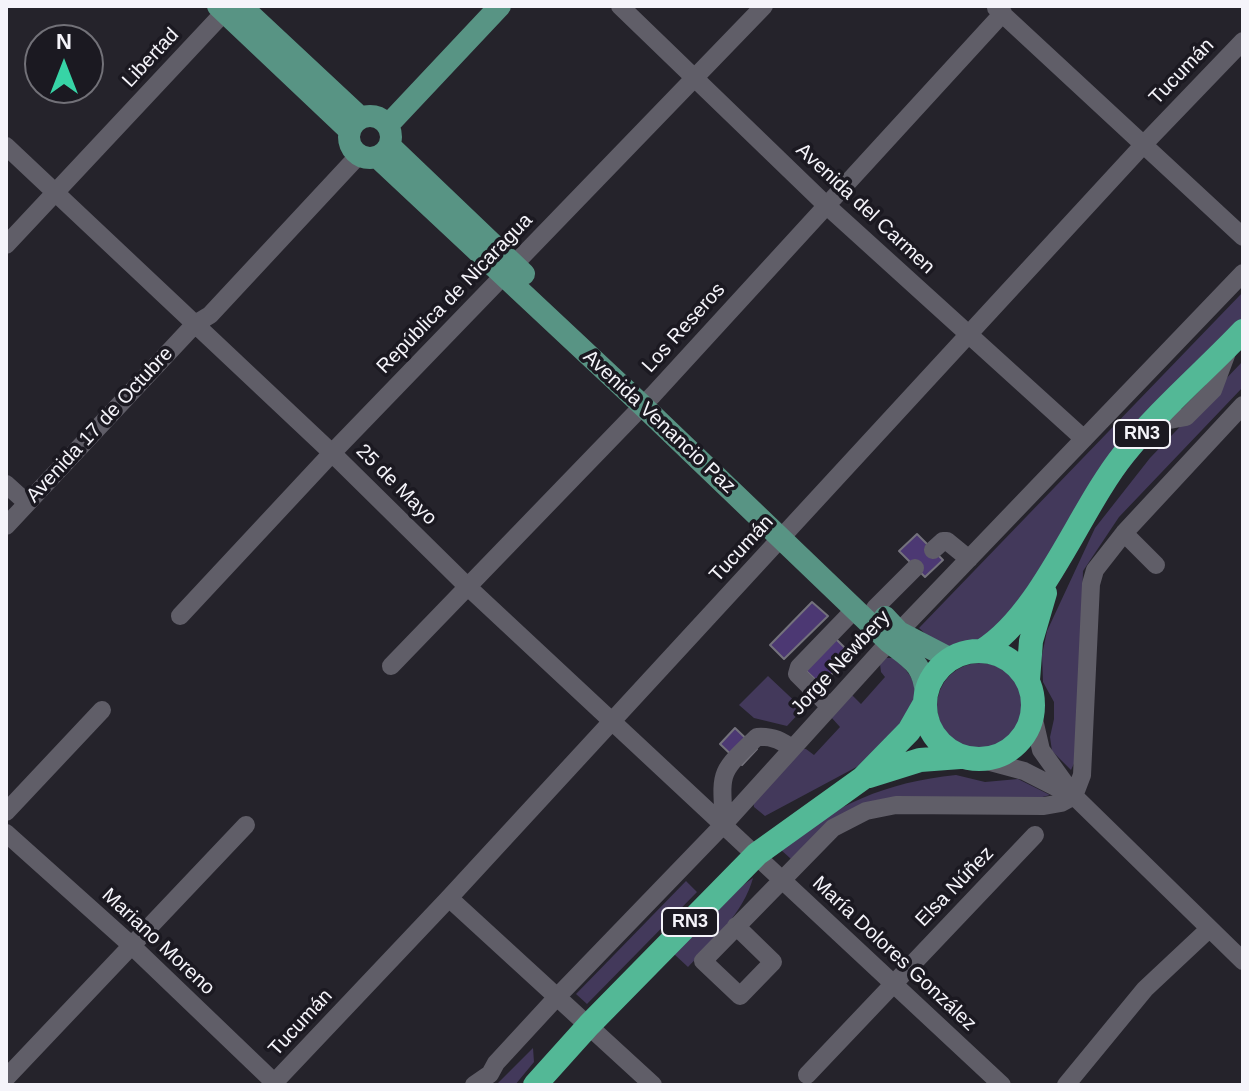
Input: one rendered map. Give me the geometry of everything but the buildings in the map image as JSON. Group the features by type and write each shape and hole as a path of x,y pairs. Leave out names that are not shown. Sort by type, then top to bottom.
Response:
{"highway":[{"name":"RN3","path":"535,1085 589,1025 757,854 863,778 909,731 934,674 951,659 966,652 982,651 999,641 1062,554 1109,475 1153,423 1236,338"},
{"name":"RN3","path":"863,778 920,760 997,757 1021,741 1033,715 1034,697 1028,680 1031,641 1039,608 1062,554"},
{"path":"982,651 1009,660 1028,680"},
{"path":"925,699 927,720 934,736 945,748 972,758"}],"main road":[{"name":"Avenida 17 de Octubre","path":"369,137 485,6"},
{"name":"Avenida 17 de Octubre","path":"369,137 500,6"},
{"name":"Avenida Venancio Paz","path":"228,8 369,137 865,608 921,670 925,699"},
{"name":"Avenida Venancio Paz","path":"894,637 951,659"}],"street":[{"name":"Avenida del Carmen","path":"620,6 826,205 1084,439"},
{"name":"República de Nicaragua","path":"180,616 332,453 764,6"},
{"name":"Libertad","path":"6,245 228,8"},
{"path":"999,10 1243,237"},
{"name":"Los Reseros","path":"391,666 648,400 999,10"},
{"name":"Tucumán","path":"274,1084 1243,41"},
{"name":"Avenida 17 de Octubre","path":"6,526 195,324 202,308 369,137"},
{"name":"25 de Mayo","path":"6,146 332,453 468,587 757,854"},
{"name":"Jorge Newbery","path":"483,1081 556,998 724,824 894,637 1243,273"},
{"path":"736,926 773,962 740,996 703,961 736,926 833,828 866,811 896,805 1044,806 1061,803 1074,796 1082,775 1091,584 1095,570 1124,533 1243,405"},
{"path":"6,484 27,503"},
{"path":"1124,533 1156,565"},
{"path":"933,550 947,541 969,559"},
{"path":"830,707 797,674 799,667 915,568"},
{"path":"6,812 102,710"},
{"path":"1033,715 1041,750 1074,796 1243,961"},
{"path":"724,824 722,783 725,769 757,737 776,739 792,749"},
{"path":"972,758 1024,771 1074,796"},
{"path":"6,1078 246,825"},
{"name":"Mariano Moreno","path":"6,833 131,945 274,1084"},
{"name":"Elsa Núñez","path":"807,1075 1035,835"},
{"name":"María Dolores González","path":"757,854 1002,1085"},
{"path":"449,898 653,1085"},
{"path":"1066,1085 1145,989 1209,929"}],"shaded area":[{"path":"1243,292 1243,321 1006,625 983,639 957,648 939,645 919,628"},
{"path":"1243,361 1243,387 1119,517 1083,571 1077,757 1071,770 1052,751 1050,737 1054,702 1043,682 1042,655 1047,631 1095,528 1150,458"},
{"path":"886,658 900,662 916,689 916,704 906,722 864,763 765,816 754,807 753,800 799,749 806,749 814,755 840,727 831,717 851,694 861,704 885,677 880,664"},
{"path":"980,663 1004,670 1016,682 1023,706 1016,730 1004,742 980,749 956,742 944,730 937,706 944,682 956,670"},
{"path":"768,676 803,709 787,726 754,718 739,705"},
{"path":"956,775 985,782 1018,779 1050,795 1035,799 896,799 791,859 780,849 820,820 862,798 907,783"},
{"path":"753,878 735,915 688,967 674,954"},
{"path":"686,881 697,892 587,1004 576,994"},
{"path":"533,1048 534,1062 515,1085 496,1085"}]}
